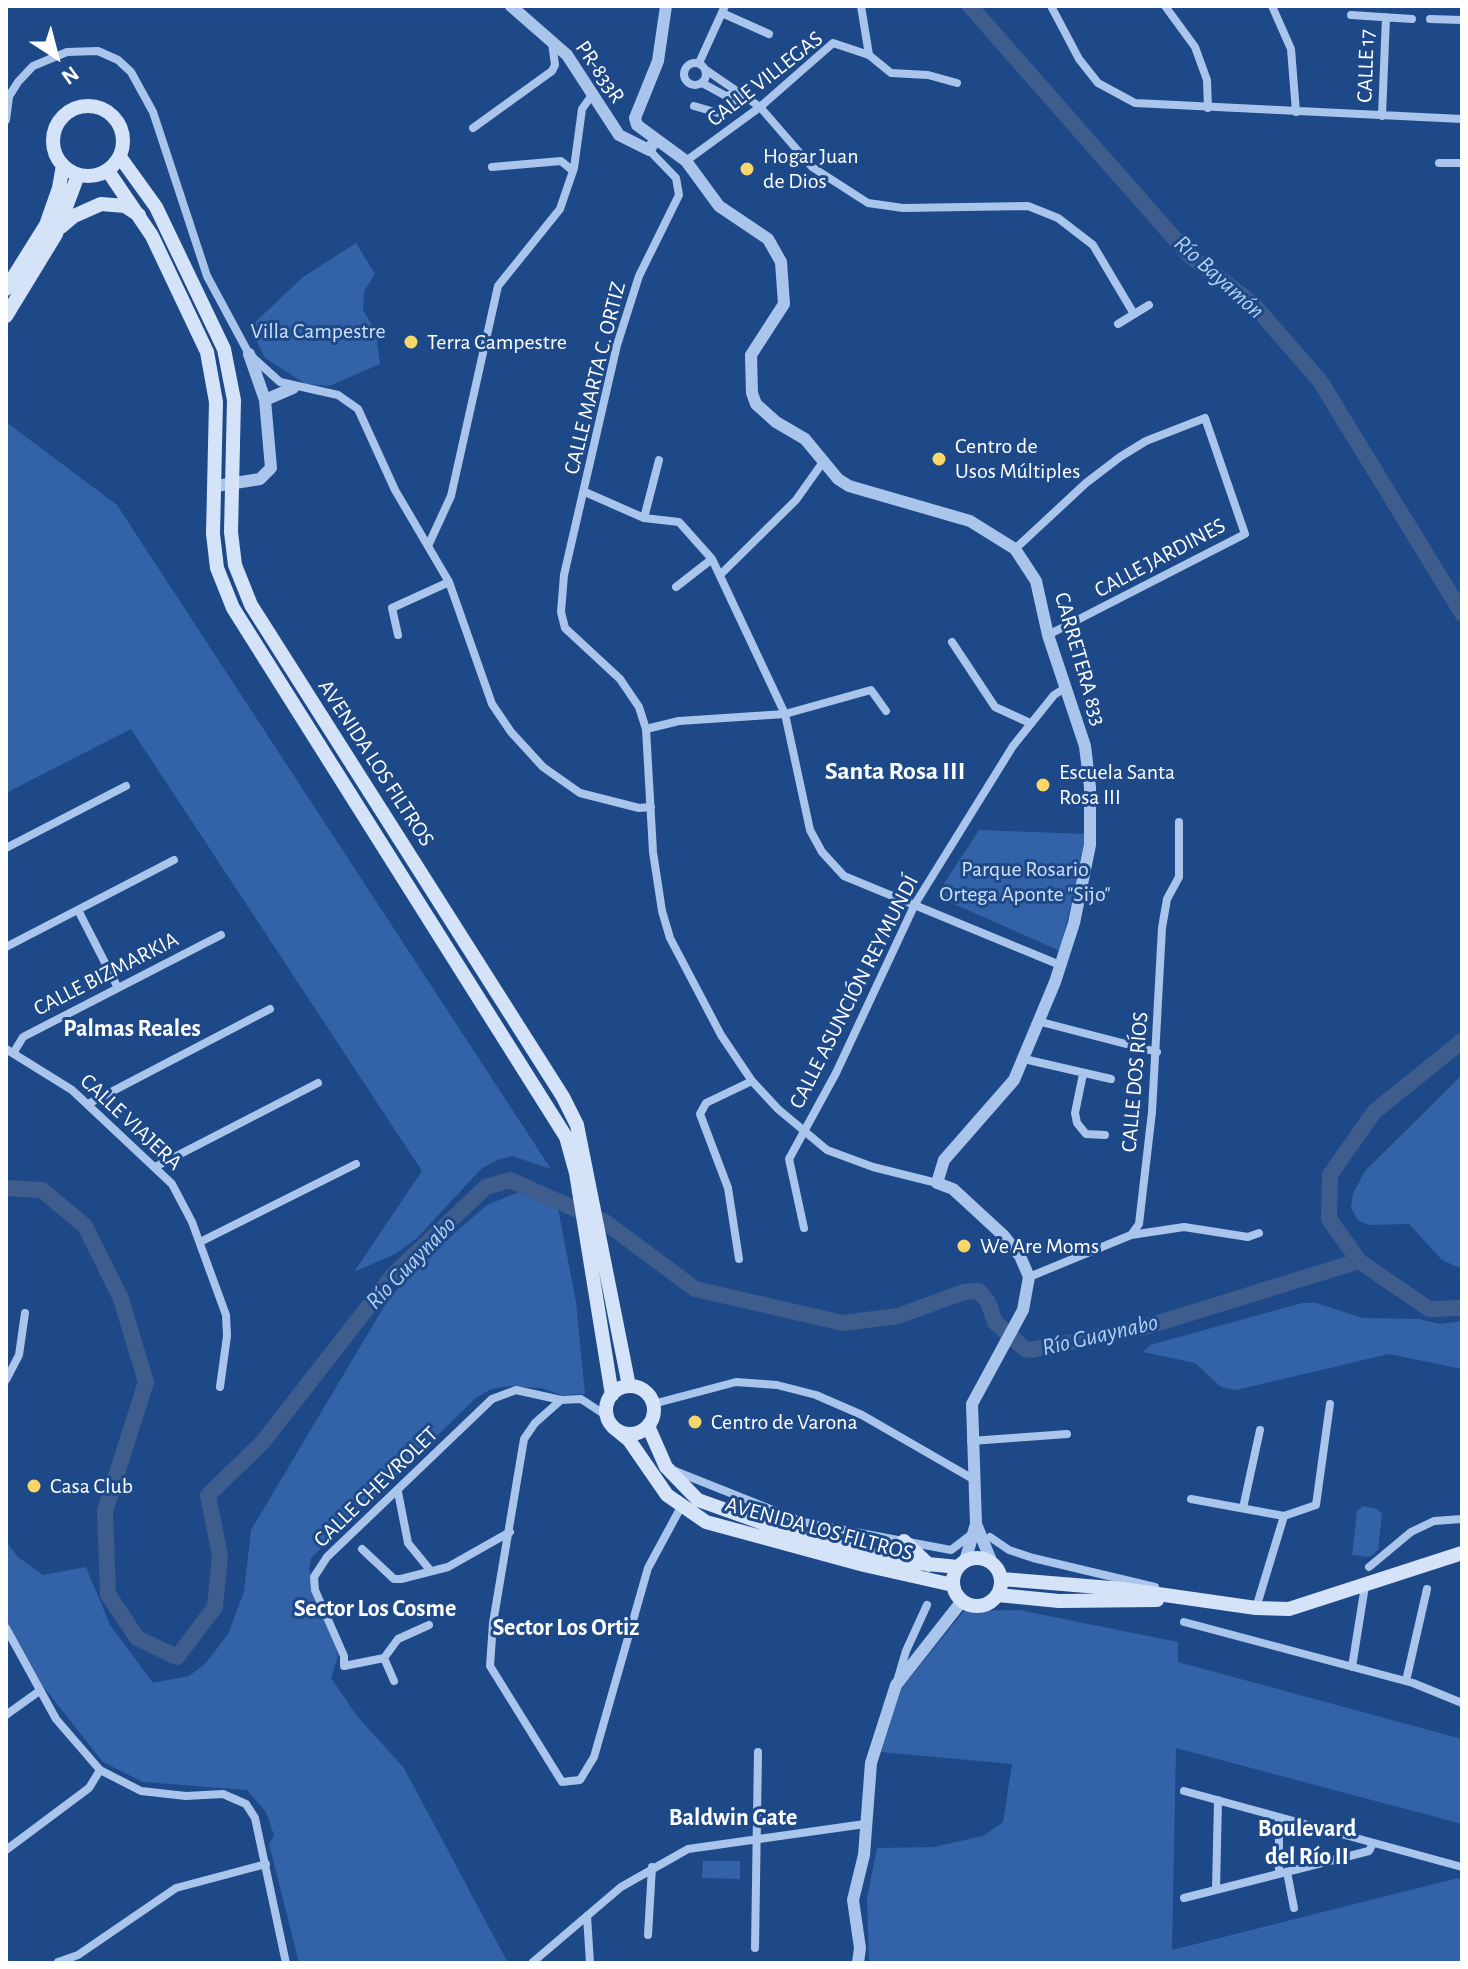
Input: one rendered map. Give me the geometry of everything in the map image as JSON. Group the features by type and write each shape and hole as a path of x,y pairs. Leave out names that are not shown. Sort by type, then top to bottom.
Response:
{"main road":[{"path":"95,106 108,111 118,121 123,134 120,157 108,171 96,176 78,175 63,165 54,149 53,135 59,122 81,107 95,106"},
{"name":"AVENIDA LOS FILTROS","path":"120,157 156,207 224,349 233,384 231,532 235,565 251,605 563,1097 576,1145 602,1294 612,1395"},
{"path":"6,289 50,216 63,165"},
{"name":"AVENIDA LOS FILTROS","path":"108,171 143,219 201,339 211,368 216,402 213,534 217,568 233,608 576,1145"},
{"path":"6,316 56,234 78,175"},
{"path":"56,234 74,216 101,204 125,206 143,219"},
{"name":"AVENIDA LOS FILTROS","path":"602,1294 629,1386"},
{"path":"629,1386 642,1389 653,1404 654,1413 648,1426 636,1433 618,1431 607,1416 612,1395 629,1386"},
{"name":"AVENIDA LOS FILTROS","path":"648,1426 666,1467 698,1500 805,1538 929,1565 962,1564"},
{"name":"AVENIDA LOS FILTROS","path":"618,1431 639,1454 660,1488 681,1507 706,1522 953,1585"},
{"path":"904,1541 929,1565"},
{"path":"1002,1579 1123,1589 1256,1608 1307,1605 1462,1553"},
{"path":"998,1595 1002,1579 992,1563 980,1558 962,1564 953,1585 962,1601 980,1606 998,1595 1059,1601 1193,1599"}],"street":[{"name":"PR-833R","path":"511,6 551,37 580,73 619,135 652,146"},
{"path":"652,146 640,131 635,118 658,61 666,6"},
{"path":"861,6 869,55"},
{"path":"1051,6 1079,59 1098,83 1135,103 1462,119"},
{"path":"1165,6 1195,47 1207,80 1208,108"},
{"path":"1272,6 1291,49 1296,112"},
{"path":"702,83 703,66 724,10 769,34"},
{"path":"1351,15 1412,19"},
{"name":"CALLE 17","path":"1382,116 1386,17"},
{"path":"1430,19 1462,20"},
{"path":"473,128 552,71 555,65 551,37"},
{"name":"CALLE VILLEGAS","path":"686,161 760,107 833,43 869,55 891,73 928,75 957,83"},
{"path":"6,120 8,99 33,66 67,52 98,51 118,60 131,72 153,112 207,276 249,354 265,400 271,468 260,479 216,486"},
{"path":"738,94 726,96 702,83 691,85 684,76 688,66 703,66 760,107 812,167 868,203 903,208 1028,206 1058,218 1093,245 1134,314"},
{"path":"694,106 718,113 732,108 738,94"},
{"path":"428,546 451,496 498,286 560,209 573,171 582,109 592,95"},
{"name":"CARRETERA 833","path":"652,146 686,161 719,206 775,246 785,287 784,304 751,355 752,393 766,415 805,439 823,462 849,486 970,521 1015,549 1036,581 1048,635 1088,765 1090,845 1074,923 1041,1022 1006,1090 944,1160 937,1183"},
{"name":"CALLE MARTA C. ORTIZ","path":"646,729 630,693 565,628 561,612 564,575 617,345 639,276 679,195 676,178 652,146"},
{"path":"492,167 561,161 573,171"},
{"path":"1439,163 1462,163"},
{"path":"1118,324 1149,305"},
{"path":"249,354 271,377 293,388 338,395 358,409 395,490 449,582 492,704 523,748 580,793 639,808 651,807"},
{"path":"265,400 293,388"},
{"name":"CALLE JARDINES","path":"1015,549 1086,483 1120,457 1146,441 1205,418 1245,534 1048,635"},
{"path":"644,518 659,460"},
{"path":"721,574 796,500 823,462"},
{"path":"585,492 644,518 679,522 712,559 785,714 810,830 822,852 844,876 1060,965"},
{"path":"676,587 712,559"},
{"path":"398,635 392,608 449,582"},
{"path":"952,642 995,707 1030,723"},
{"name":"CALLE ASUNCIÓN REYMUNDÍ","path":"804,1228 789,1159 836,1073 915,904 1030,723 1054,695 1065,688"},
{"path":"886,711 871,690 785,714 679,721 646,729 657,887 670,938 717,1027 752,1081 827,1150 873,1167 953,1189 1004,1236 1020,1256 1029,1277 1023,1310 991,1363 972,1404 970,1442 974,1529 962,1564"},
{"path":"6,848 126,786"},
{"name":"CALLE DOS RÍOS","path":"1131,1235 1139,1224 1157,1052 1162,928 1167,899 1179,877 1179,822"},
{"path":"6,947 174,860"},
{"path":"78,910 118,988"},
{"name":"CALLE BIZMARKIA","path":"10,1050 23,1037 221,935"},
{"path":"88,1104 270,1009"},
{"path":"1041,1022 1157,1052"},
{"name":"CALLE VIAJERA","path":"10,1050 50,1073 88,1104 157,1166 179,1194 200,1242 227,1325 220,1387"},
{"path":"1024,1059 1111,1079"},
{"path":"1083,1074 1075,1113 1077,1123 1086,1134 1105,1135"},
{"path":"739,1259 728,1188 700,1114 706,1103 752,1081"},
{"path":"157,1166 318,1083"},
{"path":"200,1242 356,1164"},
{"path":"1029,1277 1131,1235 1184,1227 1248,1237 1259,1233"},
{"path":"6,1380 19,1355 25,1313"},
{"path":"653,1404 736,1382 777,1385 816,1395 862,1415 973,1479"},
{"name":"CALLE CHEVROLET","path":"384,1658 344,1666 344,1656 315,1590 314,1577 344,1538 398,1492 492,1399 516,1390 561,1400 581,1399 607,1416"},
{"path":"561,1400 535,1423 524,1439 493,1623 490,1666 562,1782 573,1782 585,1775 594,1757 648,1568 681,1507"},
{"path":"1191,1499 1284,1516 1316,1505 1330,1404"},
{"path":"1243,1508 1260,1430"},
{"path":"970,1442 1067,1434"},
{"path":"666,1467 803,1522 951,1550 974,1529"},
{"path":"398,1492 408,1543 430,1570"},
{"path":"1256,1608 1284,1516"},
{"path":"1369,1567 1411,1532 1434,1521 1462,1519"},
{"path":"974,1529 992,1563"},
{"path":"362,1549 394,1579 448,1567 510,1532"},
{"path":"990,1537 1009,1550 1033,1558 1184,1592 1193,1599"},
{"path":"1352,1667 1365,1586"},
{"path":"1406,1681 1427,1589"},
{"path":"896,1685 962,1601"},
{"path":"858,1963 860,1948 853,1900 861,1873 871,1763 906,1651 927,1605"},
{"path":"1184,1622 1406,1681 1462,1703"},
{"path":"394,1681 384,1658 398,1639 429,1625"},
{"path":"6,1628 38,1692 69,1736 100,1770 141,1791 186,1796 223,1794 241,1800 255,1818 286,1963"},
{"path":"6,1715 38,1692"},
{"path":"755,1948 758,1752"},
{"path":"6,1850 82,1793 100,1770"},
{"path":"1184,1791 1462,1867"},
{"path":"1216,1890 1218,1800"},
{"path":"1279,1817 1283,1873 1294,1908"},
{"path":"533,1962 621,1887 652,1867 708,1843 865,1824"},
{"path":"1184,1898 1369,1851 1373,1843"},
{"path":"58,1962 78,1955 176,1888 266,1864"},
{"path":"648,1935 652,1867"},
{"path":"587,1916 590,1963"}],"green space":[{"name":"Villa Campestre","path":"356,243 375,274 364,291 363,310 376,332 380,364 329,386 306,384 265,358 250,327 303,277"},
{"path":"6,422 117,505 551,1169 512,1156 497,1160 481,1169 417,1238 395,1254 354,1272 422,1171 131,729 6,793"},
{"name":"Parque Rosario Ortega Aponte \"Sijo\"","path":"979,830 1087,834 1060,951 936,896"},
{"path":"1462,1075 1462,1269 1442,1260 1409,1224 1368,1225 1358,1220 1351,1208 1353,1193 1365,1171"},
{"path":"526,1189 557,1203 576,1302 585,1394 562,1395 541,1388 509,1386 491,1389 476,1398 311,1558 309,1569 338,1656 331,1678 357,1716 404,1768 508,1963 299,1963 269,1844 274,1835 266,1812 247,1790 143,1782 103,1762 42,1685 6,1620 6,1541 18,1557 43,1575 86,1567 110,1625 153,1683 189,1676 206,1663 228,1634 244,1592 251,1530 388,1300 418,1265 487,1205"},
{"path":"1302,1303 1316,1303 1363,1318 1419,1319 1440,1324 1462,1321 1462,1369 1389,1354 1236,1390 1221,1387 1195,1363 1143,1352 1150,1345"},
{"path":"1363,1506 1377,1509 1382,1514 1378,1550 1370,1557 1352,1555 1357,1511"},
{"path":"1019,1610 1178,1642 1178,1662 1462,1739 1462,1824 1176,1748 1172,1950 1458,1878 1462,1882 1462,1963 869,1963 867,1898 877,1848 933,1847 983,1836 1003,1822 1012,1764 881,1752 901,1689 964,1611"},
{"path":"703,1861 740,1861 740,1879 702,1878"}],"waterway":[{"name":"Río Bayamón","path":"970,6 1189,255 1252,303 1320,381 1462,613"},
{"name":"Río Bayamón","path":"1462,1041 1374,1112 1330,1175 1329,1219 1359,1261 1429,1309 1462,1308"},
{"name":"Río Guaynabo","path":"6,1188 42,1190 85,1226 121,1299 146,1382 105,1511 108,1594 137,1638 177,1657 215,1607 220,1556 208,1495 262,1443 393,1275 486,1187 510,1180 605,1222 695,1289 843,1323 898,1316 964,1292 979,1291 988,1302 995,1322 1025,1349 1031,1350 1142,1328 1359,1261"}],"place":[{"name":"Hogar Juan de Dios","path":"747,169"},
{"name":"Terra Campestre","path":"411,342"},
{"name":"Centro de Usos Múltiples","path":"939,459"},
{"name":"Escuela Santa Rosa III","path":"1043,785"},
{"name":"We Are Moms","path":"964,1246"},
{"name":"Centro de Varona","path":"695,1422"},
{"name":"Casa Club","path":"34,1486"}],"district":[{"name":"Santa Rosa III","path":"895,771"},
{"name":"Palmas Reales","path":"132,1029"},
{"name":"Sector Los Cosme","path":"375,1609"},
{"name":"Sector Los Ortiz","path":"566,1628"},
{"name":"Baldwin Gate","path":"733,1818"},
{"name":"Boulevard del Río II","path":"1307,1843"}]}
